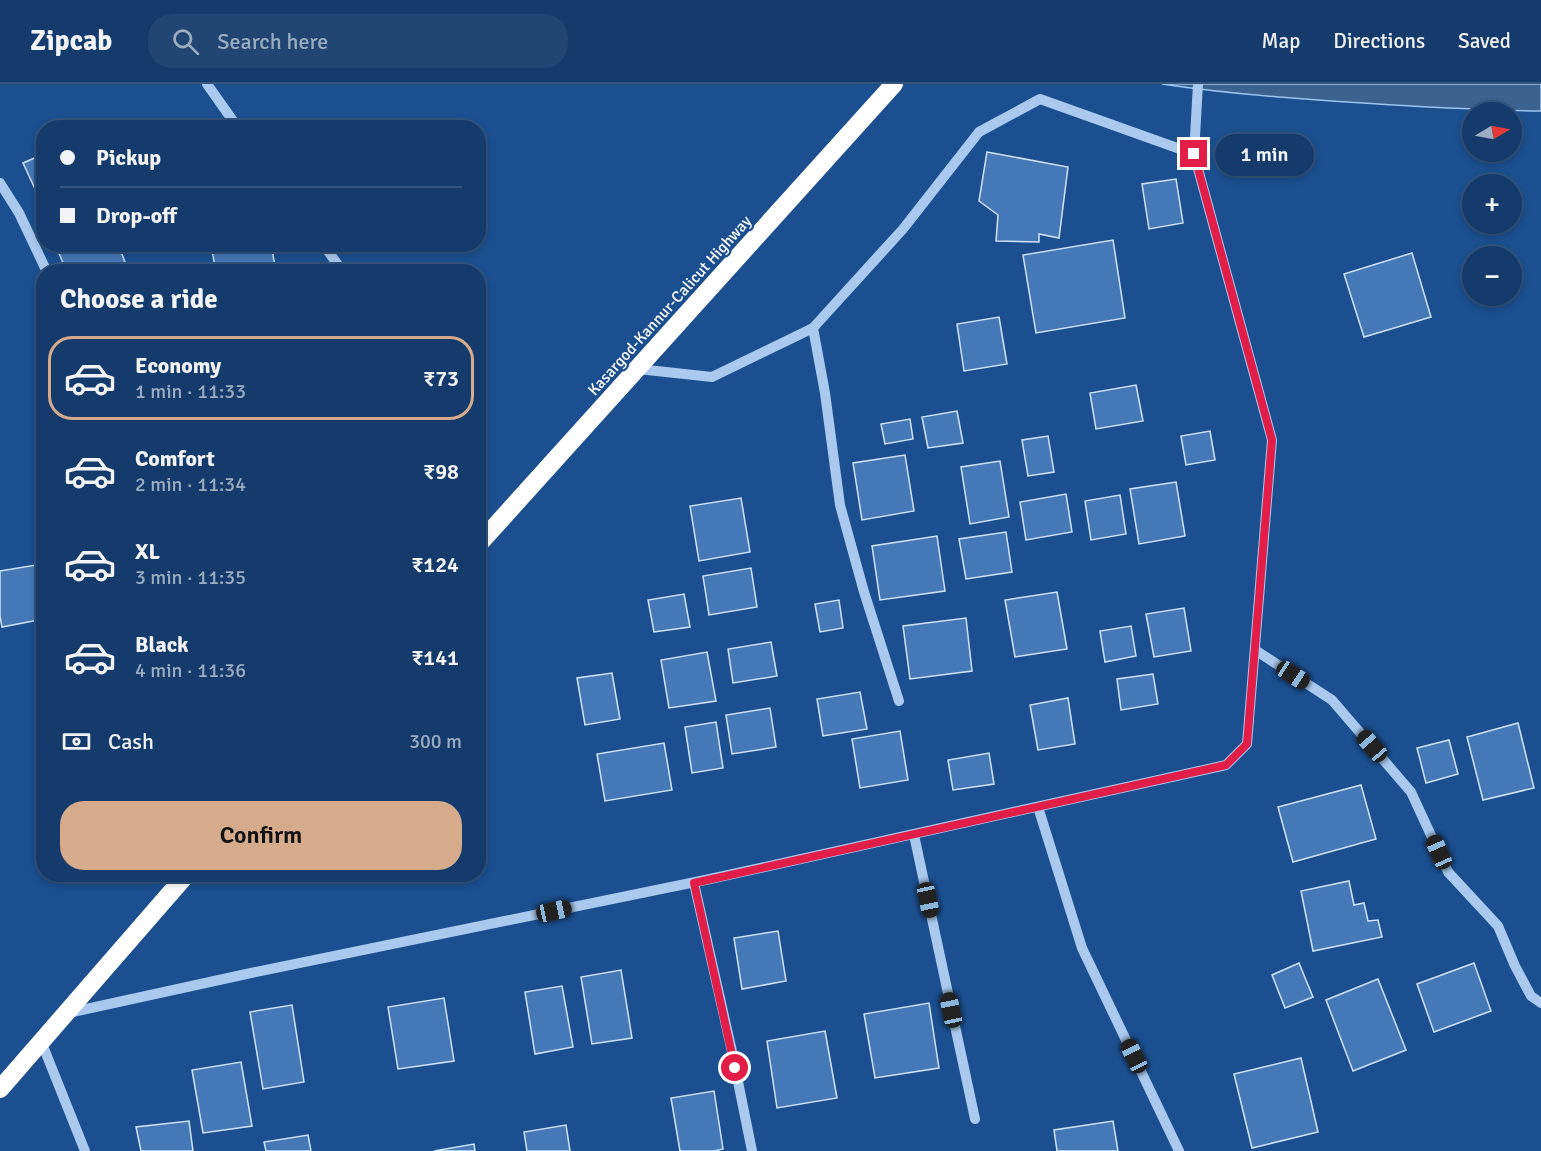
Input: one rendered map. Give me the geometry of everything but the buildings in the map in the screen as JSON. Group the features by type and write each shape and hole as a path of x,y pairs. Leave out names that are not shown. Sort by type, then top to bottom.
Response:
{"highway":[{"name":"Kasargod-Kannur-Calicut Highway","path":"486,536 891,88"},
{"path":"0,1089 181,882"}],"street":[{"path":"207,84 232,120"},
{"path":"65,1014 250,973 694,883 1226,765 1247,744 1272,440 1194,154 1197,84"},
{"path":"638,369 712,377 813,328 903,229 979,132 1040,99 1194,154"},
{"path":"0,183 19,213 36,249"},
{"path":"813,328 825,393 840,505 864,592 899,701"},
{"path":"1255,650 1332,700 1412,792 1448,872 1498,927 1531,996 1541,1003"},
{"path":"1038,807 1082,948 1179,1151"},
{"path":"914,835 975,1119"},
{"path":"694,883 752,1151"},
{"path":"41,1041 85,1151"}],"water":[{"path":"1162,84 1541,84 1541,111 1522,110 1522,102 1462,102 1462,108 1312,100"}],"route":[{"path":"735,1068 694,883 1226,765 1247,744 1272,440 1194,154"}]}
